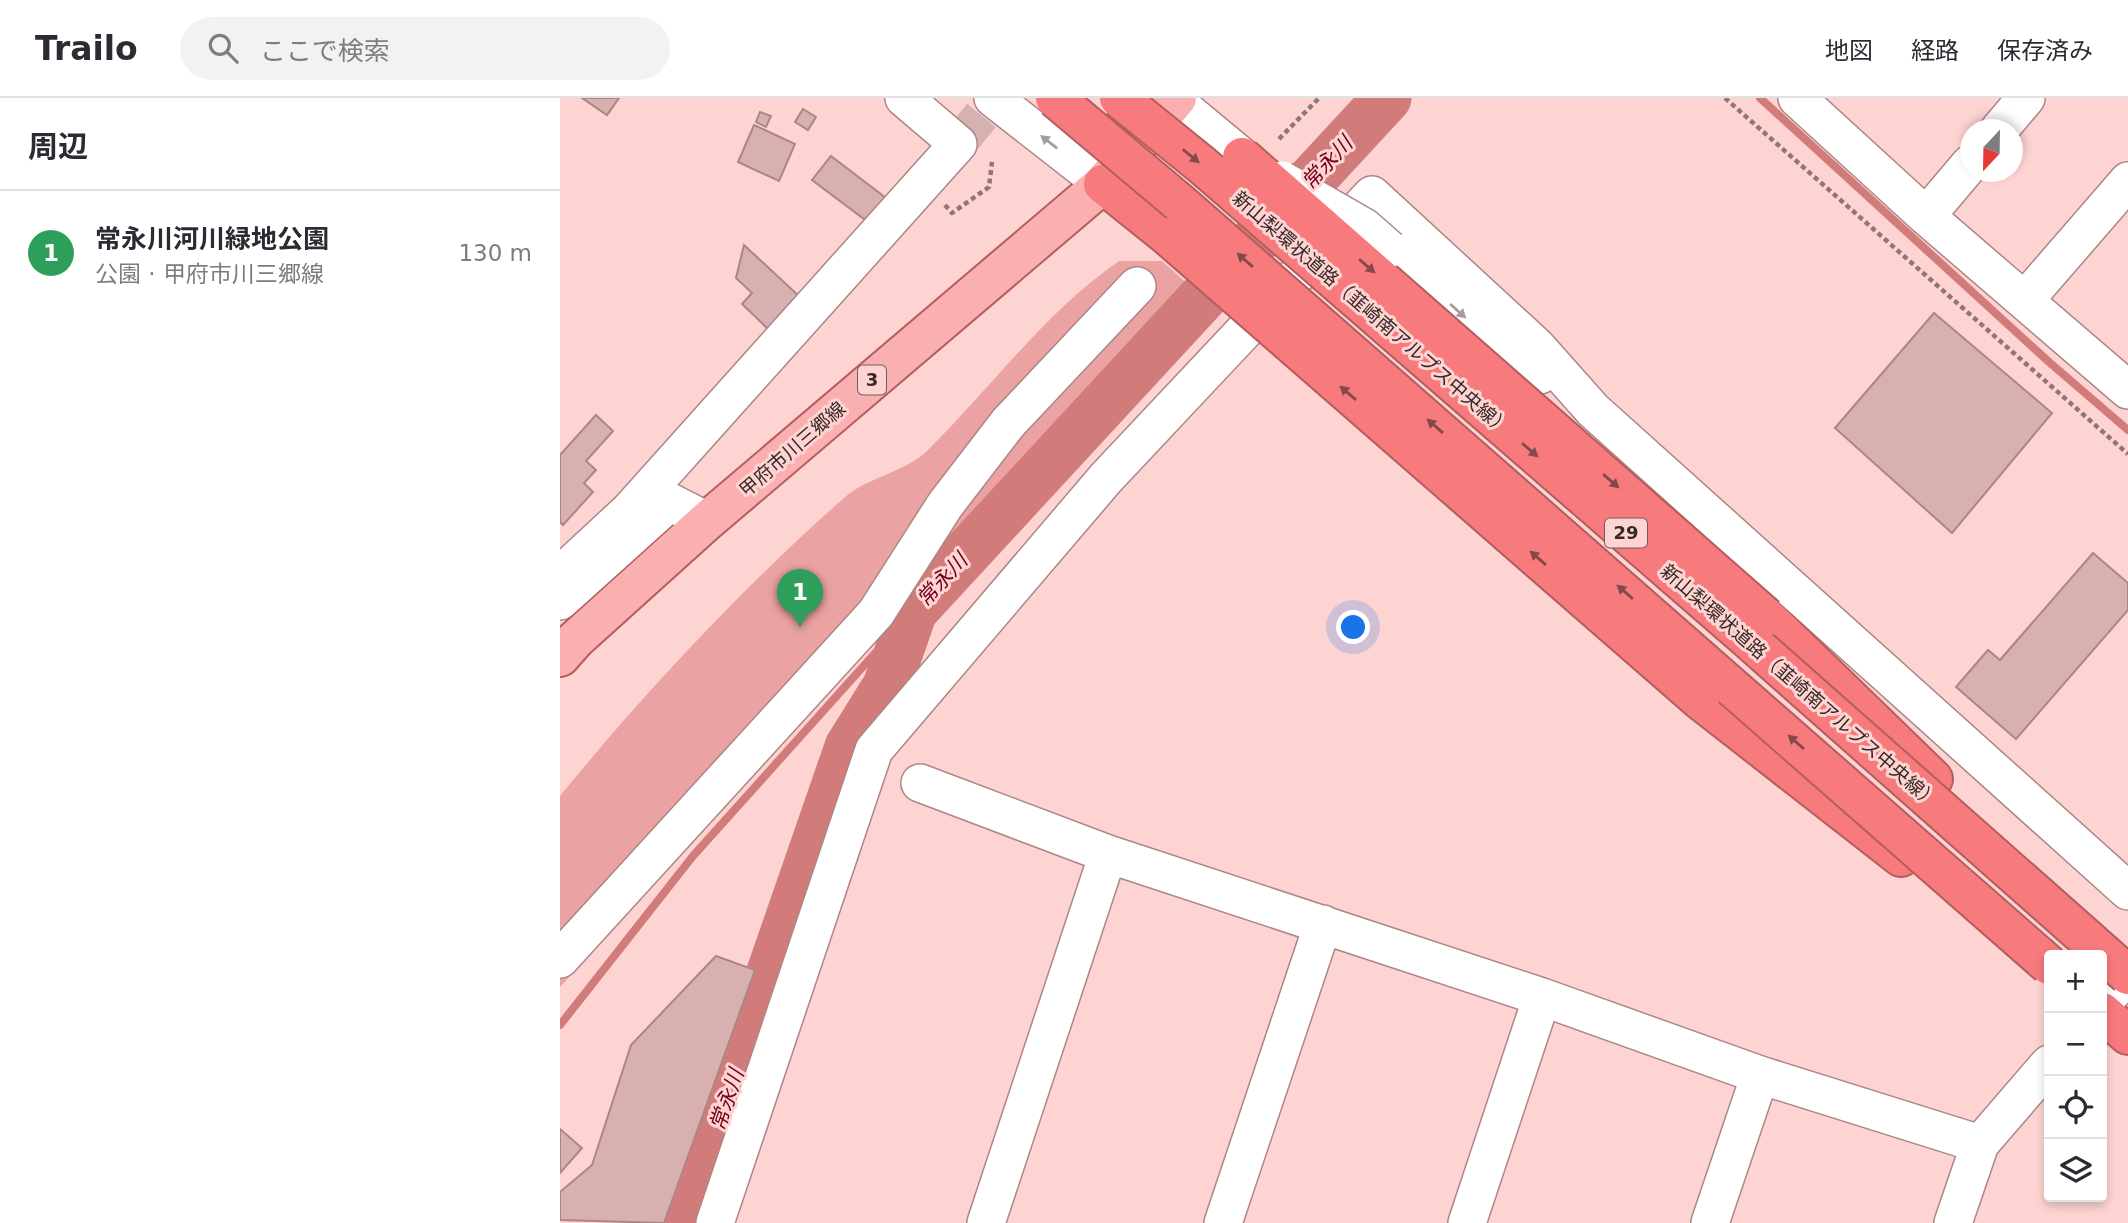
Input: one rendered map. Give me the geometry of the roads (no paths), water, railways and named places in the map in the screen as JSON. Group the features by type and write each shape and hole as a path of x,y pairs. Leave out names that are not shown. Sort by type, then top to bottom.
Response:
{"highway":[{"name":"29","path":"1055,98 1192,213 2044,961"},
{"name":"新山梨環状道路（韮崎南アルプス中央線）","path":"1119,98 1202,165 2128,974"},
{"path":"1242,157 1766,617 1907,754 2128,958"},
{"path":"1103,184 1168,237 1700,700 2044,969"}],"main road":[{"name":"甲府市川三郷線","path":"565,649 708,521 1103,184 1174,99"}],"street":[{"path":"560,575 628,511 958,144 904,98"},
{"path":"993,98 1103,184"},
{"path":"2008,119 2026,98"},
{"path":"1174,99 1242,157 1364,227 1505,353 1593,410"},
{"path":"1813,103 1926,216 2128,390"},
{"path":"1926,216 1960,176"},
{"path":"2025,300 2128,181"},
{"path":"715,1223 874,750 1106,478 1372,195 1537,347 1593,410 2128,891"},
{"path":"560,960 876,613 945,505 1009,423 1137,286"},
{"path":"560,601 670,502 708,521"},
{"path":"920,783 1108,854 1542,997 1760,1075 1980,1144"},
{"path":"986,1223 1108,854"},
{"path":"1223,1223 1323,924"},
{"path":"2112,1019 2128,974"},
{"path":"1467,1223 1542,997"},
{"path":"1953,1223 1980,1144 2044,1070"},
{"path":"1710,1223 1760,1075"}],"waterway":[{"name":"常永川","path":"684,1223 849,747 887,686 913,611 1387,98"},
{"path":"1760,98 2049,362 2128,430"},
{"path":"560,1025 693,856 913,611"}],"tunnel":[{"path":"958,144 996,98"}],"place":[{"name":"常永川河川緑地公園","path":"800,627"}]}
